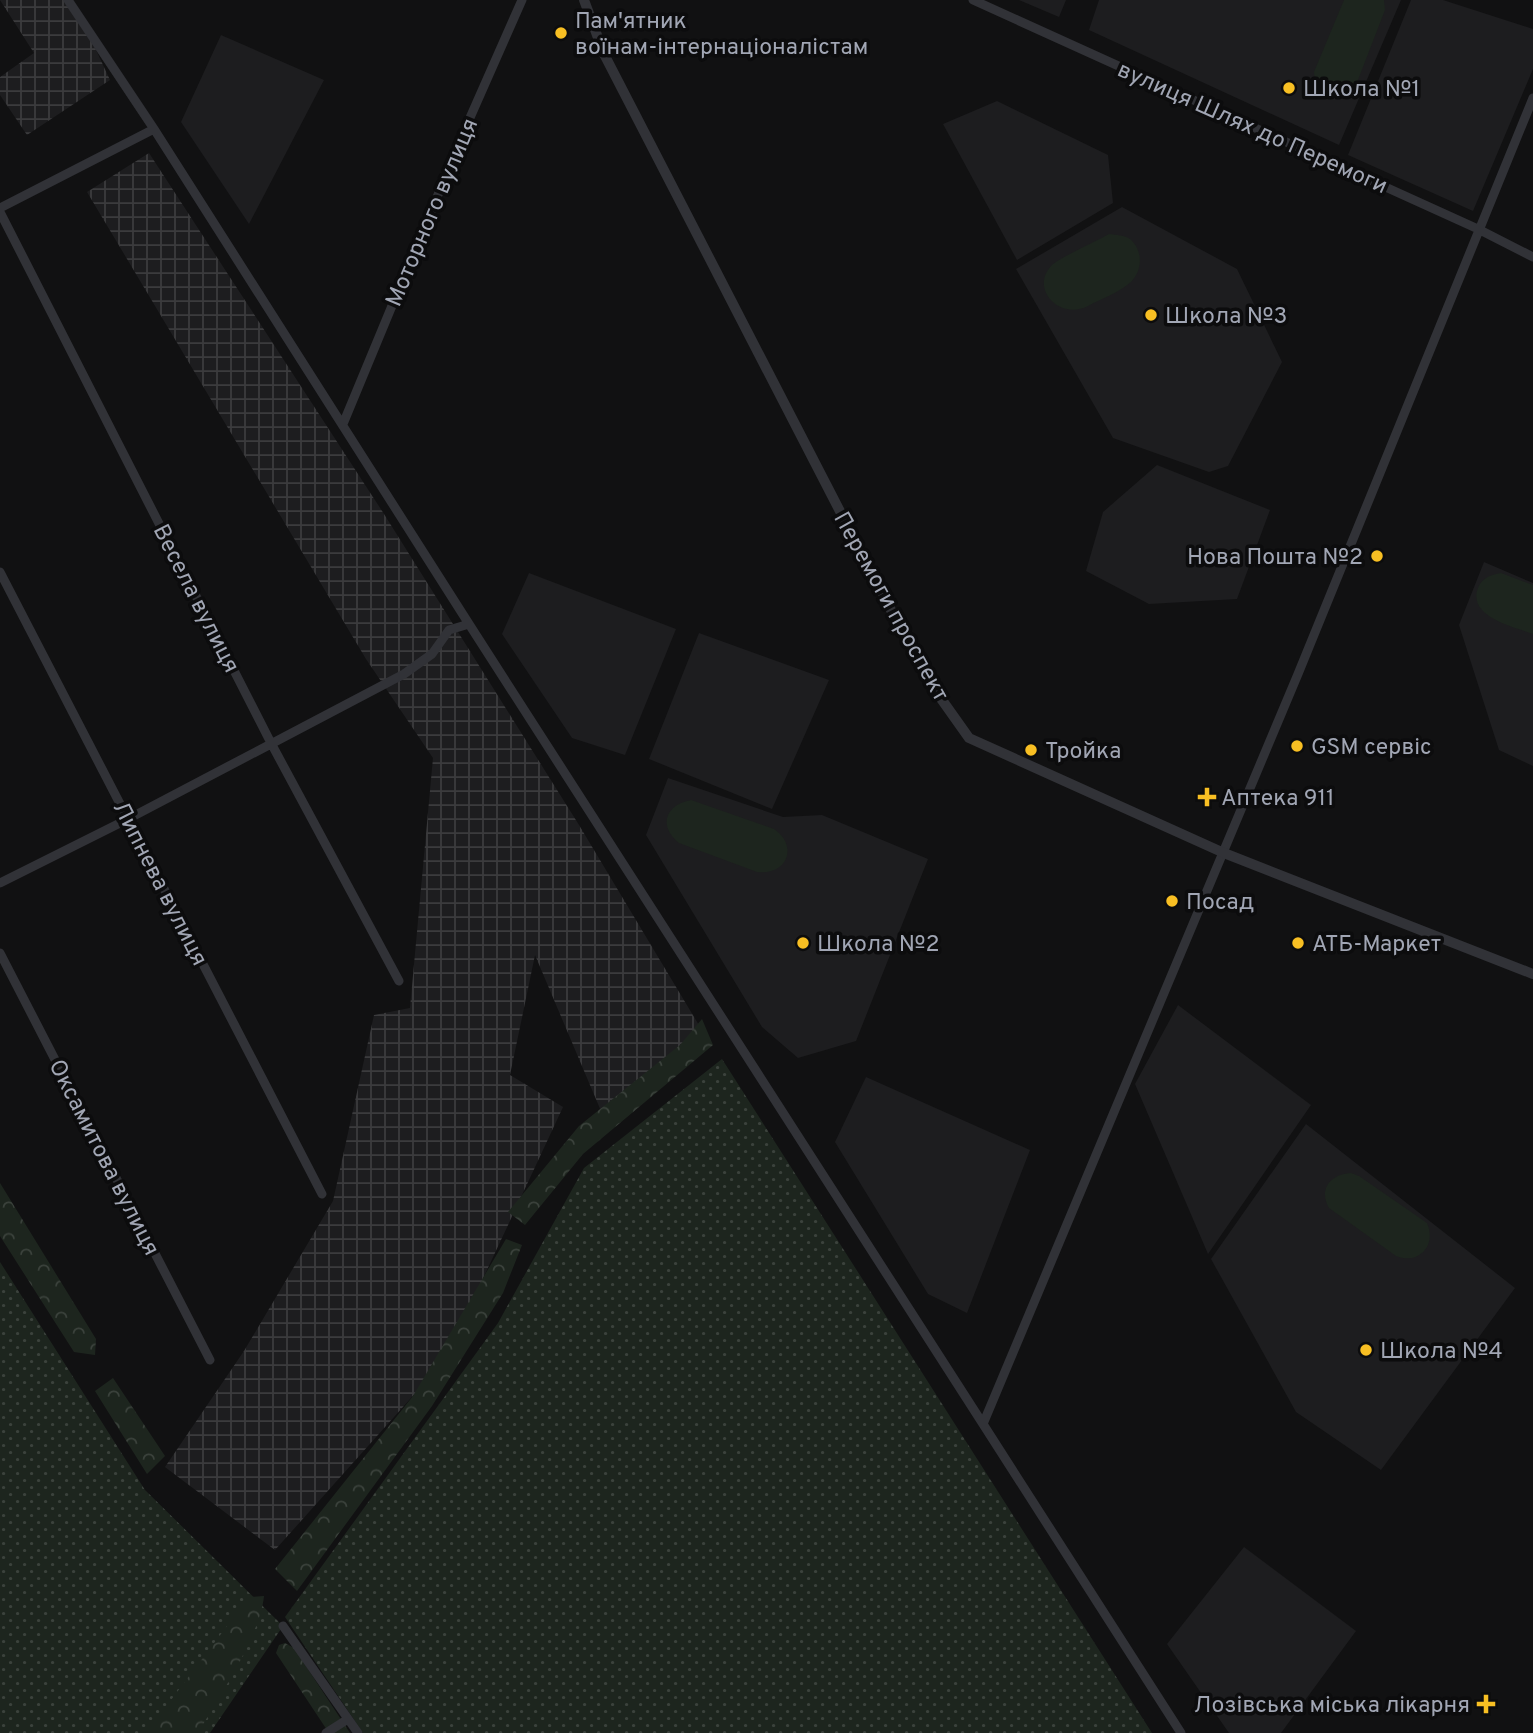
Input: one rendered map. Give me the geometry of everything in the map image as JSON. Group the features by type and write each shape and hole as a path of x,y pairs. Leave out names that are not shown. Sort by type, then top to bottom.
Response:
{"street":[{"path":"68,0 154,129 468,624 1181,1733"},
{"name":"Моторного вулиця","path":"343,424 469,120 522,0"},
{"name":"Перемоги проспект","path":"584,0 604,54 925,676 969,738 1224,853 1533,974"},
{"name":"вулиця Шлях до Перемоги","path":"972,0 1478,229 1533,257"},
{"path":"983,1424 1224,853 1533,98"},
{"path":"0,210 154,129"},
{"name":"Весела вулиця","path":"0,210 271,743 399,981"},
{"name":"Липнева вулиця","path":"0,572 323,1195"},
{"path":"0,883 128,820 404,674 432,654 449,629 468,624"},
{"name":"Оксамитова вулиця","path":"0,953 210,1360"},
{"path":"283,1626 358,1733"},
{"path":"326,1733 348,1719"}],"shaded area":[{"path":"0,0 67,0 83,22 110,80 27,135 0,95 0,77 34,53"},
{"path":"1019,0 1066,0 1059,17"},
{"name":"Школа №1","path":"1099,0 1401,0 1339,145 1089,30"},
{"path":"1411,0 1443,0 1533,29 1533,69 1473,211 1348,155"},
{"path":"221,35 324,80 249,224 181,122"},
{"path":"997,101 1108,155 1113,203 1017,260 943,124"},
{"path":"149,153 384,514 579,825 706,1037 601,1111 535,955 510,1075 563,1107 445,1360 275,1550 165,1467 244,1351 333,1201 374,1015 410,1008 433,758 366,659 87,192"},
{"name":"Школа №3","path":"1122,207 1237,269 1282,362 1228,466 1209,472 1113,438 1016,269"},
{"path":"1157,465 1270,510 1237,599 1149,604 1086,571 1103,512"},
{"path":"1484,562 1533,583 1533,766 1499,750 1459,625"},
{"path":"529,573 676,629 625,755 572,738 502,634"},
{"path":"699,633 829,680 772,809 649,759"},
{"name":"Школа №2","path":"668,778 783,817 822,815 928,859 856,1041 798,1058 762,1027 646,835"},
{"path":"1178,1005 1311,1105 1208,1254 1135,1084"},
{"path":"866,1077 1030,1150 967,1313 928,1294 835,1142"},
{"name":"Школа №4","path":"1306,1124 1515,1288 1381,1470 1296,1412 1211,1259"},
{"path":"1244,1547 1356,1631 1281,1733 1229,1733 1167,1644"}],"green space":[{"path":"1344,0 1384,0 1385,10 1356,85 1342,97 1323,90 1317,83 1314,72"},
{"path":"1109,234 1130,239 1137,249 1140,260 1138,272 1131,282 1088,306 1077,309 1058,306 1050,300 1044,283 1052,265"},
{"path":"1501,573 1533,585 1533,634 1494,619 1479,606 1476,598 1482,582"},
{"path":"691,800 774,829 782,836 788,851 782,865 767,872 757,872 679,843 668,830 667,817 675,806"},
{"path":"702,1019 713,1045 583,1154 525,1225 508,1212 579,1126 680,1045"},
{"path":"722,1059 1152,1733 363,1733 285,1617 498,1323 584,1168"},
{"path":"1351,1173 1427,1223 1429,1239 1424,1252 1412,1258 1396,1256 1329,1208 1325,1195 1328,1184 1338,1176"},
{"path":"0,1183 96,1339 95,1355 74,1352 0,1236"},
{"path":"506,1239 522,1245 503,1293 432,1406 297,1591 275,1569 413,1396"},
{"path":"0,1262 145,1490 283,1626 210,1733 0,1733"},
{"path":"113,1378 165,1456 147,1474 95,1391"},
{"path":"264,1596 261,1612 247,1647 198,1733 146,1733 249,1597"},
{"path":"285,1643 294,1648 350,1733 329,1733 276,1653 279,1645"}],"place":[{"name":"Пам'ятник воїнам-інтернаціоналістам","path":"561,33"},
{"name":"Школа №1","path":"1289,88"},
{"name":"Школа №3","path":"1151,315"},
{"name":"Нова Пошта №2","path":"1377,556"},
{"name":"GSM сервіс","path":"1297,746"},
{"name":"Тройка","path":"1031,750"},
{"name":"Аптека 911","path":"1207,797"},
{"name":"Посад","path":"1172,901"},
{"name":"Школа №2","path":"803,943"},
{"name":"АТБ-Маркет","path":"1298,943"},
{"name":"Школа №4","path":"1366,1350"},
{"name":"Лозівська міська лікарня","path":"1486,1704"}]}
